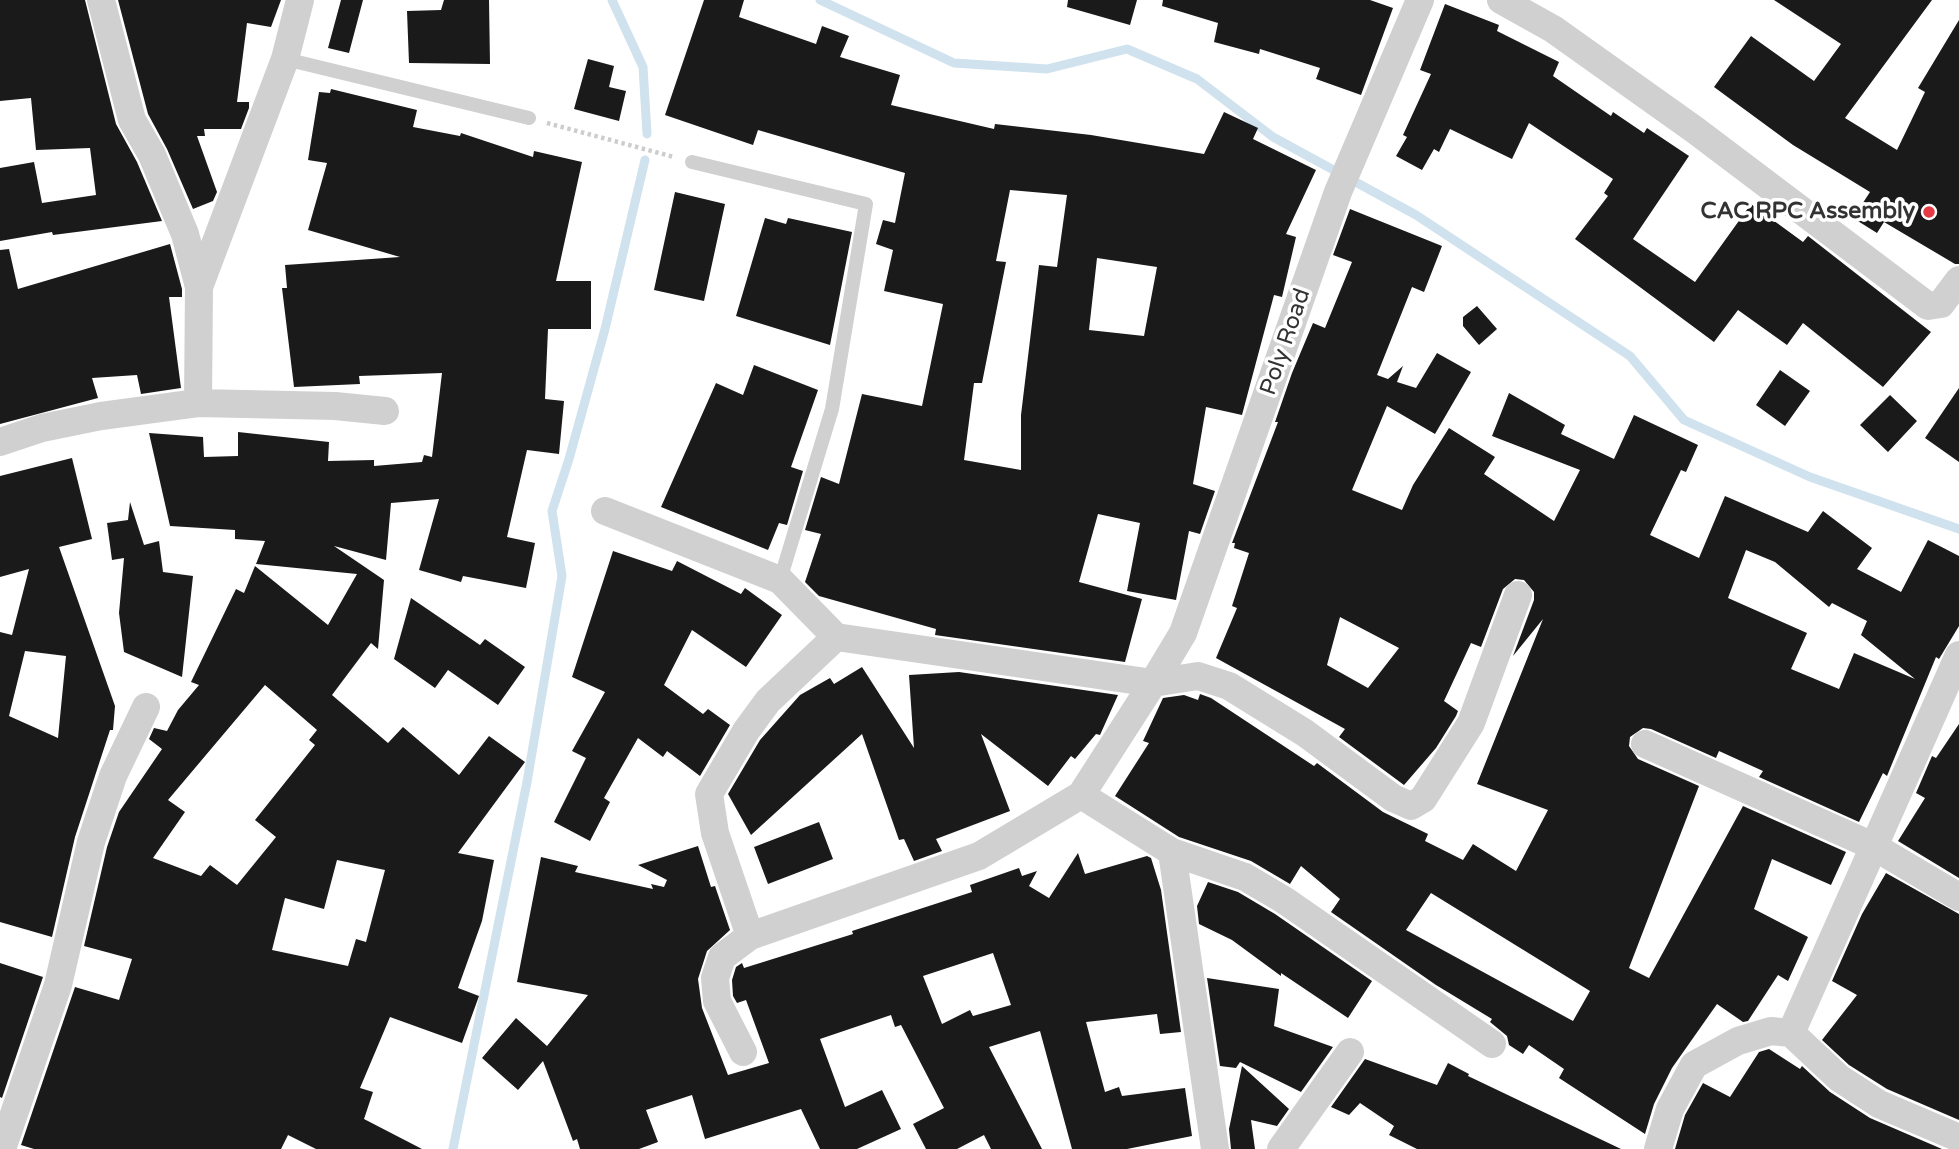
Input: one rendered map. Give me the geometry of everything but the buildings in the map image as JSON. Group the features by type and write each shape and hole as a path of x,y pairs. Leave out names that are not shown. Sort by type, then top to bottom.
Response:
{"street":[{"path":"101,0 132,120 152,155 185,234 199,287 198,403"},
{"path":"199,287 285,59 300,0"},
{"name":"Poly Road","path":"1081,795 1183,633 1338,192 1420,0"},
{"path":"1501,0 1575,44 1695,130 1928,306 1937,307 1959,280"},
{"path":"0,442 42,428 101,416 198,403 335,406 385,411"},
{"path":"605,511 780,580 836,637 1153,683 1198,676 1229,686 1305,733 1393,798 1411,806 1423,799 1471,723 1518,595"},
{"path":"750,936 715,833 709,794 746,731 768,701 836,637"},
{"path":"1791,1033 1959,655"},
{"path":"2,1149 58,985 113,775 146,707"},
{"path":"1645,744 1872,846 1959,897"},
{"path":"743,1052 716,1001 715,978 722,957 750,936 979,856 1081,795 1172,852 1245,877 1274,894 1492,1044"},
{"path":"1172,852 1216,1149"},
{"path":"1658,1149 1670,1109 1694,1065 1738,1041 1771,1031 1791,1033 1839,1078 1879,1104 1959,1138"},
{"path":"1281,1149 1350,1052"}],"lane":[{"path":"285,59 529,118"},
{"path":"692,162 866,204 832,409 780,580"}],"path":[{"path":"529,118 692,162"}],"waterway":[{"path":"612,0 643,67 647,134"},
{"path":"820,0 954,63 1047,69 1127,49 1197,79 1273,137 1416,215 1630,356 1684,420 1810,477 1959,529"},
{"path":"453,1149 527,782 562,576 552,511 605,329 645,160"}],"place":[{"name":"CAC RPC Assembly","path":"1929,212"}]}
